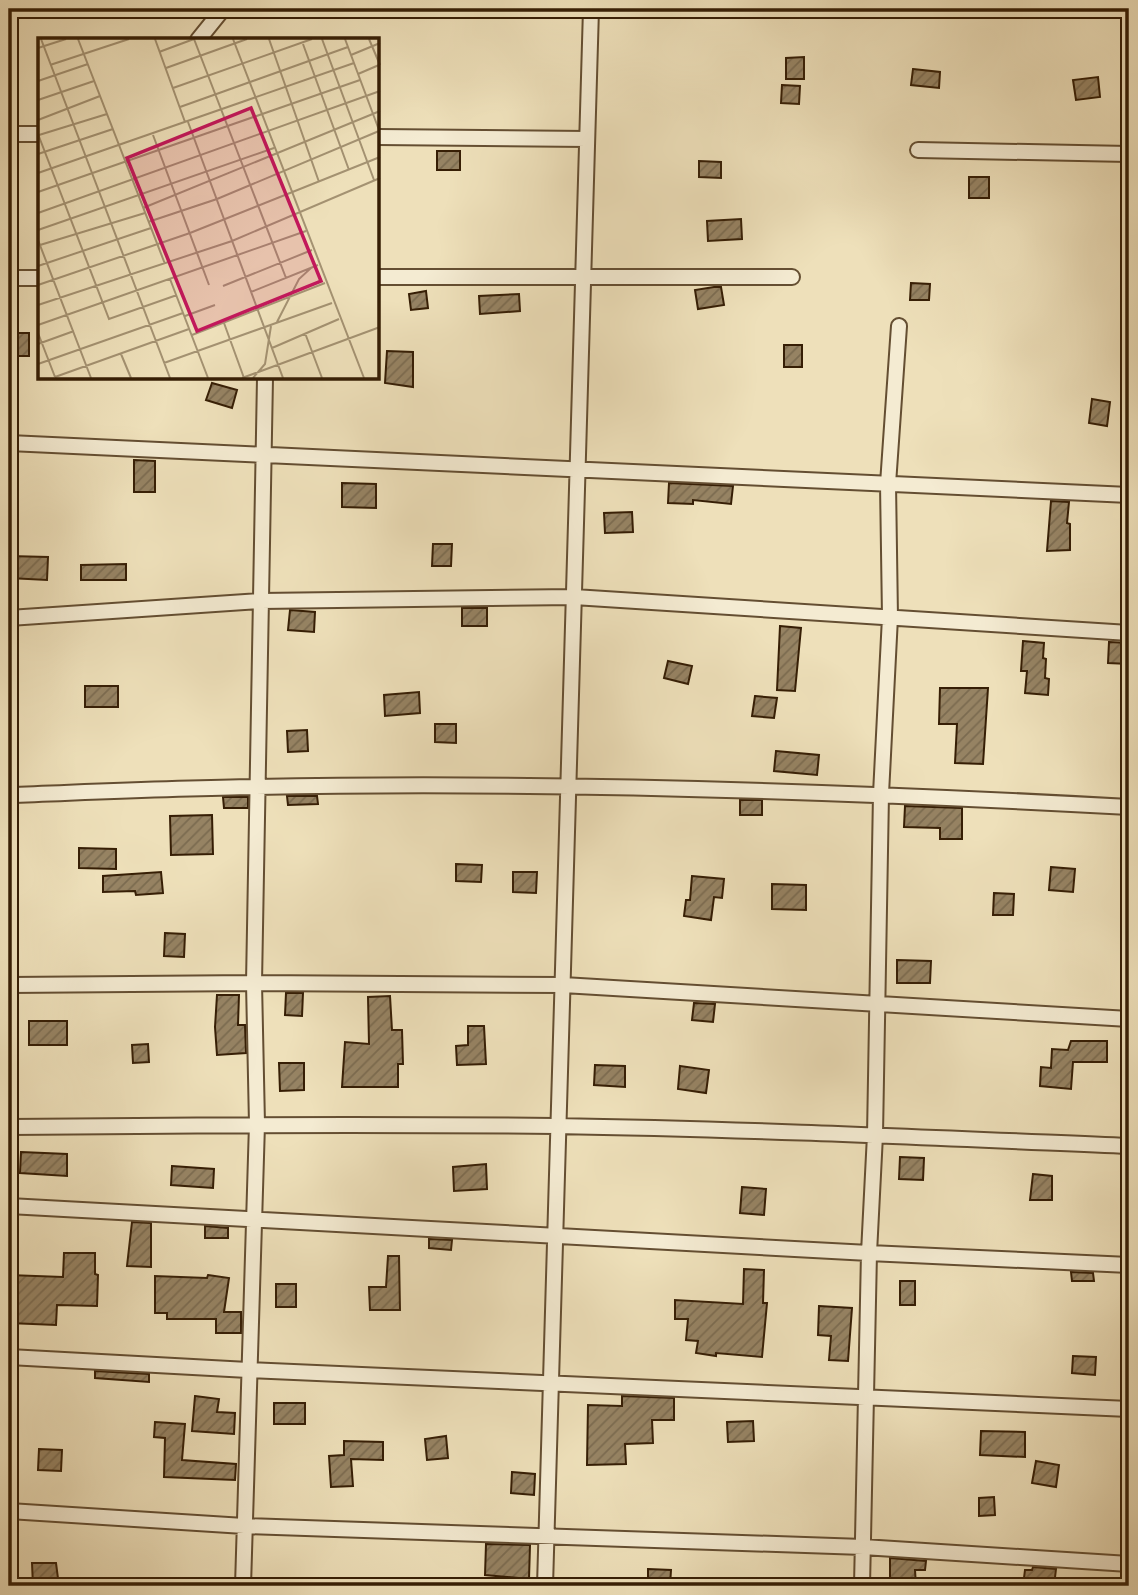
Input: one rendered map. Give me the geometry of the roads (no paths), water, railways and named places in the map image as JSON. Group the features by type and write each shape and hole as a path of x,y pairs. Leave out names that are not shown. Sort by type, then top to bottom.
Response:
{"street":[{"path":"200,38 223,9"},
{"path":"545,1586 591,9"},
{"path":"9,134 38,134"},
{"path":"380,137 587,139"},
{"path":"918,150 1129,154"},
{"path":"380,277 792,277"},
{"path":"9,278 38,278"},
{"path":"862,1586 869,1253 875,1135 881,794 890,617 888,484 899,326"},
{"path":"243,1586 257,1124 254,983 265,380"},
{"path":"9,443 1129,495"},
{"path":"9,618 261,601 574,597 1129,633"},
{"path":"9,795 258,787 568,787 881,794 1129,807"},
{"path":"9,985 563,985 1129,1018"},
{"path":"9,1127 257,1124 557,1126 875,1135 1129,1146"},
{"path":"9,1206 1129,1265"},
{"path":"9,1357 866,1399 1129,1409"},
{"path":"9,1511 244,1526 863,1547 1129,1564"}]}
